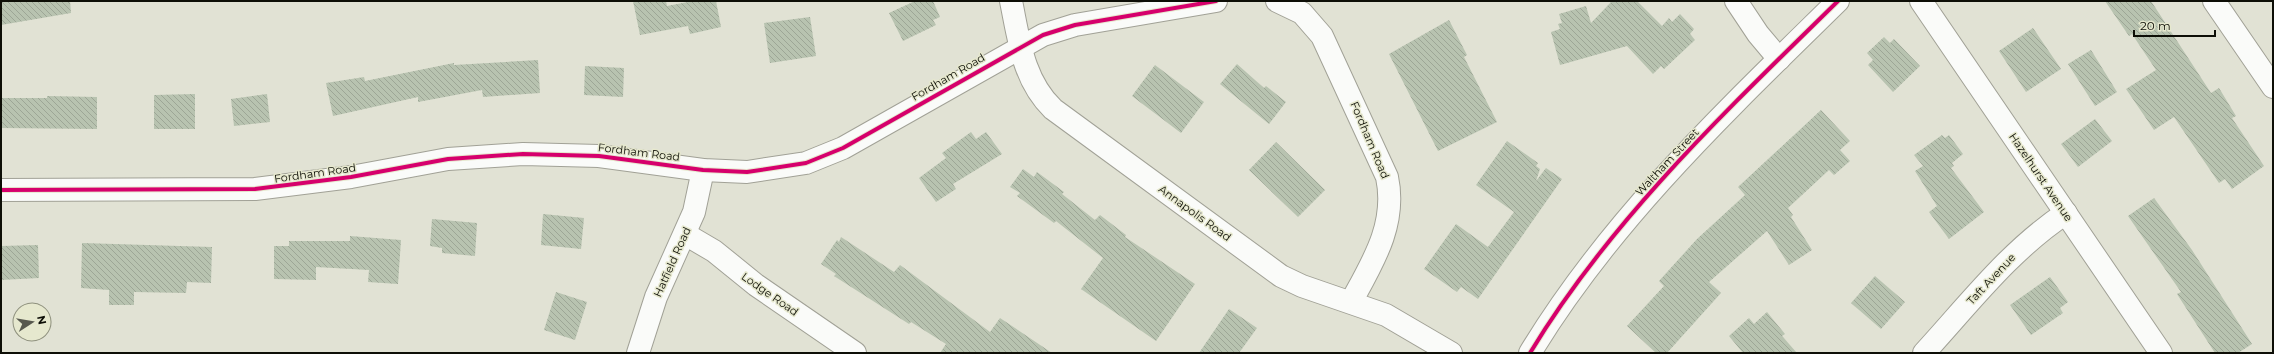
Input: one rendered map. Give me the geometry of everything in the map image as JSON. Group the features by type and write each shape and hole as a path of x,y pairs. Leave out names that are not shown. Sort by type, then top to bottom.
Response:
{"street":[{"name":"Annapolis Road","path":"1011,1 1020,46 1032,82 1053,109 1281,276 1302,286 1351,302 1400,322 1451,353"},
{"name":"Fordham Road","path":"1,190 255,189 351,177 448,159 523,154 629,159 703,170 736,173 758,172 818,159 855,142 1020,46 1064,28 1216,1"},
{"name":"Fordham Road","path":"1277,1 1302,13 1322,36 1387,177 1390,201 1386,228 1368,271 1351,302"},
{"path":"1736,1 1758,34 1779,59"},
{"name":"Waltham Street","path":"1530,353 1565,299 1630,216 1682,158 1838,1"},
{"name":"Hazelhurst Avenue","path":"1921,1 2161,353"},
{"path":"2214,1 2273,87"},
{"name":"Hatfield Road","path":"638,353 656,297 694,212 703,170"},
{"name":"Taft Avenue","path":"1924,353 2009,259 2040,231 2066,213"},
{"name":"Lodge Road","path":"685,234 714,251 756,285 855,353"}],"building":[{"path":"1,1 70,1 71,13 1,25"},
{"path":"633,1 666,1 667,6 693,1 716,1 721,27 690,34 688,26 640,35"},
{"path":"915,1 933,1 940,17 933,20 936,25 903,41 889,13"},
{"path":"1612,1 1637,1 1662,26 1669,18 1672,22 1680,14 1694,29 1690,34 1695,40 1664,69 1661,66 1653,74 1627,46 1560,65 1551,32 1560,29 1558,24 1562,23 1559,14 1586,6 1591,23"},
{"path":"2105,1 2151,1 2211,93 2219,88 2236,116 2232,118 2264,166 2232,189 2225,179 2219,183 2174,117 2154,130 2126,89 2156,70 2132,34 2129,36"},
{"path":"810,17 816,56 770,63 764,23"},
{"path":"1449,20 1467,55 1464,57 1497,122 1438,151 1389,54"},
{"path":"2033,28 2061,69 2026,92 1999,51"},
{"path":"1884,37 1890,43 1894,39 1920,66 1893,92 1868,65 1873,60 1867,53"},
{"path":"2091,50 2117,92 2095,106 2068,64"},
{"path":"538,60 540,93 483,97 482,90 418,102 418,97 333,116 326,83 364,77 365,81 454,63 454,65"},
{"path":"1237,64 1264,88 1266,86 1286,102 1269,124 1220,84"},
{"path":"1155,65 1204,102 1181,133 1132,96"},
{"path":"585,66 624,68 623,97 584,95"},
{"path":"195,94 195,129 154,129 154,95"},
{"path":"267,94 270,122 234,126 231,99"},
{"path":"47,96 97,97 97,129 1,128 1,98 47,98"},
{"path":"1821,110 1850,141 1840,150 1850,161 1834,175 1829,170 1788,208 1793,215 1791,217 1812,250 1789,265 1767,231 1709,282 1721,293 1667,353 1656,353 1627,326 1664,286 1659,281 1697,239 1745,195 1738,187"},
{"path":"2095,119 2112,141 2078,167 2061,144"},
{"path":"971,132 976,139 986,132 1002,154 953,184 956,189 936,202 919,178 946,158 942,153"},
{"path":"1942,135 1945,138 1949,135 1963,154 1952,163 1954,166 1951,168 1984,212 1949,239 1929,212 1937,206 1915,171 1923,166 1914,155"},
{"path":"1507,141 1538,163 1536,166 1540,169 1536,181 1546,168 1562,179 1478,299 1461,287 1457,292 1424,269 1456,224 1488,247 1514,212 1476,185"},
{"path":"1276,142 1325,190 1298,217 1249,170"},
{"path":"1023,169 1034,177 1037,172 1064,192 1062,194 1095,220 1100,215 1126,235 1125,237 1195,284 1156,341 1081,289 1103,258 1056,221 1054,223 1017,196 1020,193 1010,187"},
{"path":"2154,198 2192,250 2252,344 2238,353 2215,353 2177,294 2181,292 2128,216"},
{"path":"543,214 584,218 581,249 541,245"},
{"path":"432,219 477,223 475,256 442,253 442,248 430,246"},
{"path":"350,236 401,240 398,284 368,282 369,270 316,267 316,280 274,279 274,246 289,246 289,241 350,241"},
{"path":"841,237 894,272 900,265 990,332 1000,318 1052,353 940,353 946,344 911,322 909,324 834,276 836,274 821,264 837,240 839,242"},
{"path":"82,243 212,247 211,283 187,282 186,293 134,292 134,305 109,305 109,290 81,288"},
{"path":"38,245 39,278 1,280 1,246"},
{"path":"1875,276 1905,302 1881,329 1851,303"},
{"path":"2050,277 2068,302 2060,308 2063,313 2031,335 2010,305"},
{"path":"556,292 587,302 575,340 544,330"},
{"path":"1229,309 1257,328 1239,353 1199,353"},
{"path":"1767,312 1785,334 1782,336 1797,353 1743,353 1729,336 1749,318 1754,324"}],"cycle path":[{"path":"1,190 255,189 351,177 448,159 523,154 599,156 703,170 747,172 806,163 843,148 1043,35 1075,25 1216,1"},
{"path":"1530,353 1562,304 1634,211 1713,125 1838,1"}]}
